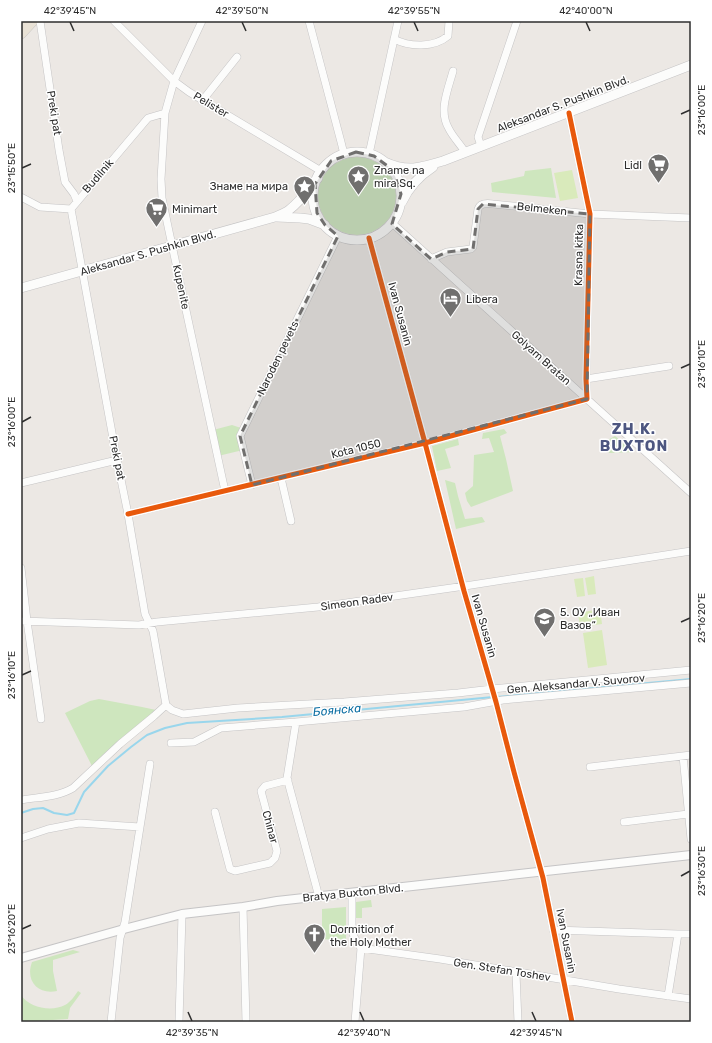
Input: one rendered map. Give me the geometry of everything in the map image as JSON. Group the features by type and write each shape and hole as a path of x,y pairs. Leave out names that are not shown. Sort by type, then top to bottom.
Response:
{"highway":[{"path":"21,33 32,21"}],"main road":[{"name":"Aleksandar S. Pushkin Blvd.","path":"385,162 394,166 409,168 422,167 443,161 691,65"},
{"path":"356,152 368,154 385,162 393,170 398,181 401,194 400,208 392,223 382,233 369,238 357,240 344,238 333,233 325,225 317,213 314,204 314,192 319,175 331,161 344,154 356,152"},
{"name":"Aleksandar S. Pushkin Blvd.","path":"400,208 408,190 414,183 425,173 443,161"},
{"name":"Aleksandar S. Pushkin Blvd.","path":"21,288 275,217 289,210 300,200 307,193 319,175"},
{"name":"Aleksandar S. Pushkin Blvd.","path":"275,217 309,219 325,225"}],"street":[{"name":"Preki pat","path":"40,21 65,182 74,194 77,201"},
{"name":"Pelister","path":"114,21 174,81 188,92 319,175"},
{"path":"174,81 202,21"},
{"path":"308,21 344,154"},
{"path":"368,154 398,21"},
{"path":"394,39 416,45 437,42 448,36 449,21"},
{"path":"481,146 478,137 517,21"},
{"path":"202,101 237,57"},
{"path":"453,71 443,106 445,122 465,152"},
{"name":"Kupenite","path":"174,81 165,113 161,178 162,198 225,491"},
{"name":"Krasna kitka","path":"569,112 590,214 586,379 587,399"},
{"name":"Budilnik","path":"70,209 148,118 165,113"},
{"path":"21,197 40,207 70,209"},
{"name":"Belmeken","path":"431,259 447,252 471,249 473,247 478,209 483,204 590,214 691,218"},
{"name":"Preki pat","path":"70,209 128,514 145,614 153,631 166,705"},
{"name":"Golyam Bratan","path":"392,223 691,493"},
{"name":"Naroden pevets","path":"252,485 240,436 338,236"},
{"name":"Ivan Susanin","path":"369,238 541,872 572,1022"},
{"path":"586,379 669,366"},
{"name":"Kota 1050","path":"128,514 425,443 587,399"},
{"path":"21,483 117,460"},
{"path":"281,478 291,521"},
{"name":"Simeon Radev","path":"24,621 138,625 318,607 691,552"},
{"path":"21,568 24,621 42,719"},
{"name":"Gen. Aleksandar V. Suvorov","path":"166,705 172,710 183,714 238,708 344,702 458,693 691,670"},
{"name":"Gen. Aleksandar V. Suvorov","path":"171,744 194,742 221,728 464,707 517,699 691,683"},
{"path":"21,800 67,792 166,705"},
{"path":"296,722 287,778 319,897"},
{"path":"590,766 691,755"},
{"path":"683,756 691,839"},
{"path":"111,1022 120,938 124,929 150,764"},
{"name":"Chinar","path":"215,812 230,869 235,871 270,863 275,858 276,851 261,791 264,786 288,780"},
{"path":"624,822 688,814"},
{"path":"21,838 48,829 79,823 140,826"},
{"name":"Bratya Buxton Blvd.","path":"21,958 182,914 243,907 277,901 691,855"},
{"path":"352,893 352,928 354,937 361,948 355,1022"},
{"path":"243,907 246,1022"},
{"path":"179,1022 182,914"},
{"path":"553,930 691,934"},
{"path":"668,996 678,934"},
{"name":"Gen. Stefan Toshev","path":"361,948 691,999"},
{"path":"516,973 518,1022"}],"highlighted area":[{"path":"356,152 374,156 393,170 401,194 392,224 431,259 447,252 473,249 478,209 483,204 590,214 587,399 252,485 240,436 338,236 325,225 317,213 315,184 331,161"}],"green space":[{"path":"357,157 372,160 384,169 393,181 396,196 393,211 384,223 372,232 357,235 342,232 330,223 321,211 318,196 321,181 330,169 342,160"},
{"path":"551,168 556,198 492,192 491,183 524,176 525,171"},
{"path":"572,170 578,198 560,201 554,173"},
{"path":"232,425 244,429 243,450 218,456 213,430"},
{"path":"504,429 507,433 500,436 513,491 471,507 467,501 465,493 473,486 474,455 494,452 489,438 482,439 483,433"},
{"path":"615,436 634,452 609,453 606,441"},
{"path":"458,439 459,445 445,449 451,468 437,471 432,446"},
{"path":"445,480 455,483 465,519 482,517 485,522 456,529"},
{"path":"594,576 596,594 588,595 585,578"},
{"path":"583,578 585,596 577,597 574,579"},
{"path":"600,609 602,624 580,627 578,613"},
{"path":"602,630 607,665 588,668 583,633"},
{"path":"99,699 156,710 93,768 65,713 90,701"},
{"path":"371,900 372,907 362,908 362,918 355,918 356,902"},
{"path":"346,907 346,941 322,939 322,909"},
{"path":"73,950 80,952 53,960 53,971 57,991 50,992 39,989 32,981 30,975 32,962"},
{"path":"78,991 81,993 70,1008 68,1019 21,1022 21,995 29,1003 35,1006 41,1008 54,1008 67,1004"}],"waterway":[{"name":"Боянска","path":"497,697 691,679"},
{"name":"Боянска","path":"21,813 33,809 43,808 54,813 67,815 74,813 84,792 108,766 147,735 165,728 187,723 282,717 493,697"}],"cycle path":[{"path":"128,514 425,443 587,399 586,379 590,214 569,113"},
{"path":"369,238 543,878 572,1022"}],"place":[{"name":"Lidl","path":"658,184"},
{"name":"Zname na mira Sq.","path":"358,196"},
{"name":"Знаме на мира","path":"304,206"},
{"name":"Minimart","path":"156,228"},
{"name":"Libera","path":"450,318"},
{"name":"5. ОУ „Иван Вазов“","path":"544,638"},
{"name":"Dormition of the Holy Mother","path":"314,954"}],"district":[{"name":"ZH.K. BUXTON","path":"634,438"}]}
